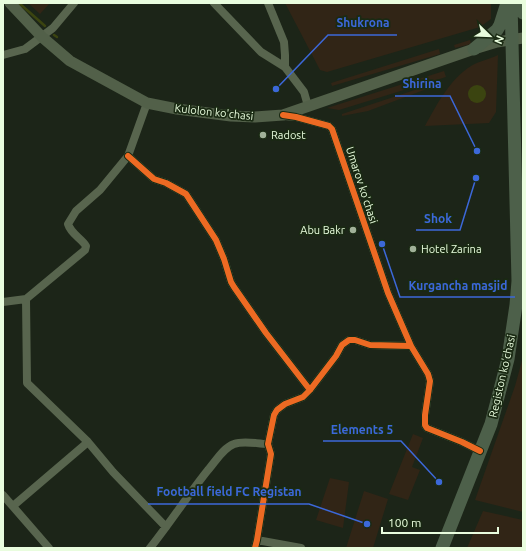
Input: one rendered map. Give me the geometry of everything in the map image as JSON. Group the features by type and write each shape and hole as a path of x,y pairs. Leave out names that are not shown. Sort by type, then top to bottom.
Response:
{"main road":[{"name":"Kulolon ko'chasi","path":"10,3 42,37 63,56 77,66 147,103 176,109 231,116 282,116 474,49 497,42 518,39"},
{"path":"474,49 497,30 507,3"},
{"name":"Registon ko'chasi","path":"442,548 491,424 508,359 516,305 518,281 518,39 511,3"},
{"path":"517,3 523,13"}],"street":[{"path":"3,55 25,49 42,37 53,28 74,3"},
{"path":"214,3 261,52 285,67 304,92 308,106"},
{"path":"268,3 284,42 285,67"},
{"path":"3,302 26,299 85,250 86,246 71,231 68,224 76,211 100,190 128,156 147,103"},
{"name":"Umarov ko'chasi","path":"282,116 303,119 329,126 332,129 388,293 411,346 428,374 430,381 425,415 427,428 480,451"},
{"path":"128,156 154,179 171,185 186,194 216,240 234,287 266,333 310,390"},
{"path":"26,299 27,383 88,442 113,472 166,527"},
{"path":"301,548 256,544 271,454 268,444 272,421 277,410 285,404 303,397 336,356 342,344 349,340 355,340 370,345 411,346"},
{"path":"13,506 88,442"},
{"path":"150,548 222,452 235,444 268,444"},
{"path":"3,495 49,548"}],"shaded area":[{"path":"28,3 50,3 40,14"},
{"path":"285,3 491,3 491,19 480,27 327,72 320,70"},
{"path":"470,40 471,44 455,48 454,45"},
{"path":"439,49 440,54 332,86 331,83"},
{"path":"498,55 496,112 489,123 425,126 450,85 463,71 474,64"},
{"path":"444,71 446,77 339,110 327,108"},
{"path":"436,83 432,87 368,111 342,116 342,114"},
{"path":"477,85 483,88 486,94 483,100 477,103 471,100 468,94 471,88"},
{"path":"523,357 523,512 475,500 515,386"},
{"path":"413,434 423,438 412,467 420,470 408,500 389,494"},
{"path":"330,478 349,482 343,528 316,520"},
{"path":"364,491 388,499 373,548 346,548"},
{"path":"483,511 523,520 523,548 467,548"}],"waterway":[{"path":"19,3 45,26"}],"cycle path":[{"path":"283,115 329,126 332,129 388,293 411,346 428,374 430,381 425,425 427,428 480,451"},
{"path":"128,156 154,179 166,183 186,194 216,240 234,287 266,333 310,390"},
{"path":"255,548 271,454 268,444 274,415 277,410 285,404 303,397 336,356 342,345 349,340 355,340 370,345 411,346"}],"place":[{"name":"Shukrona","path":"276,89"},
{"name":"Radost","path":"263,135"},
{"name":"Shirina","path":"477,151"},
{"name":"Shok","path":"476,178"},
{"name":"Abu Bakr","path":"353,230"},
{"name":"Kurgancha masjid","path":"382,244"},
{"name":"Hotel Zarina","path":"413,249"},
{"name":"Elements 5","path":"439,482"},
{"name":"Football field FC Registan","path":"367,524"}]}
